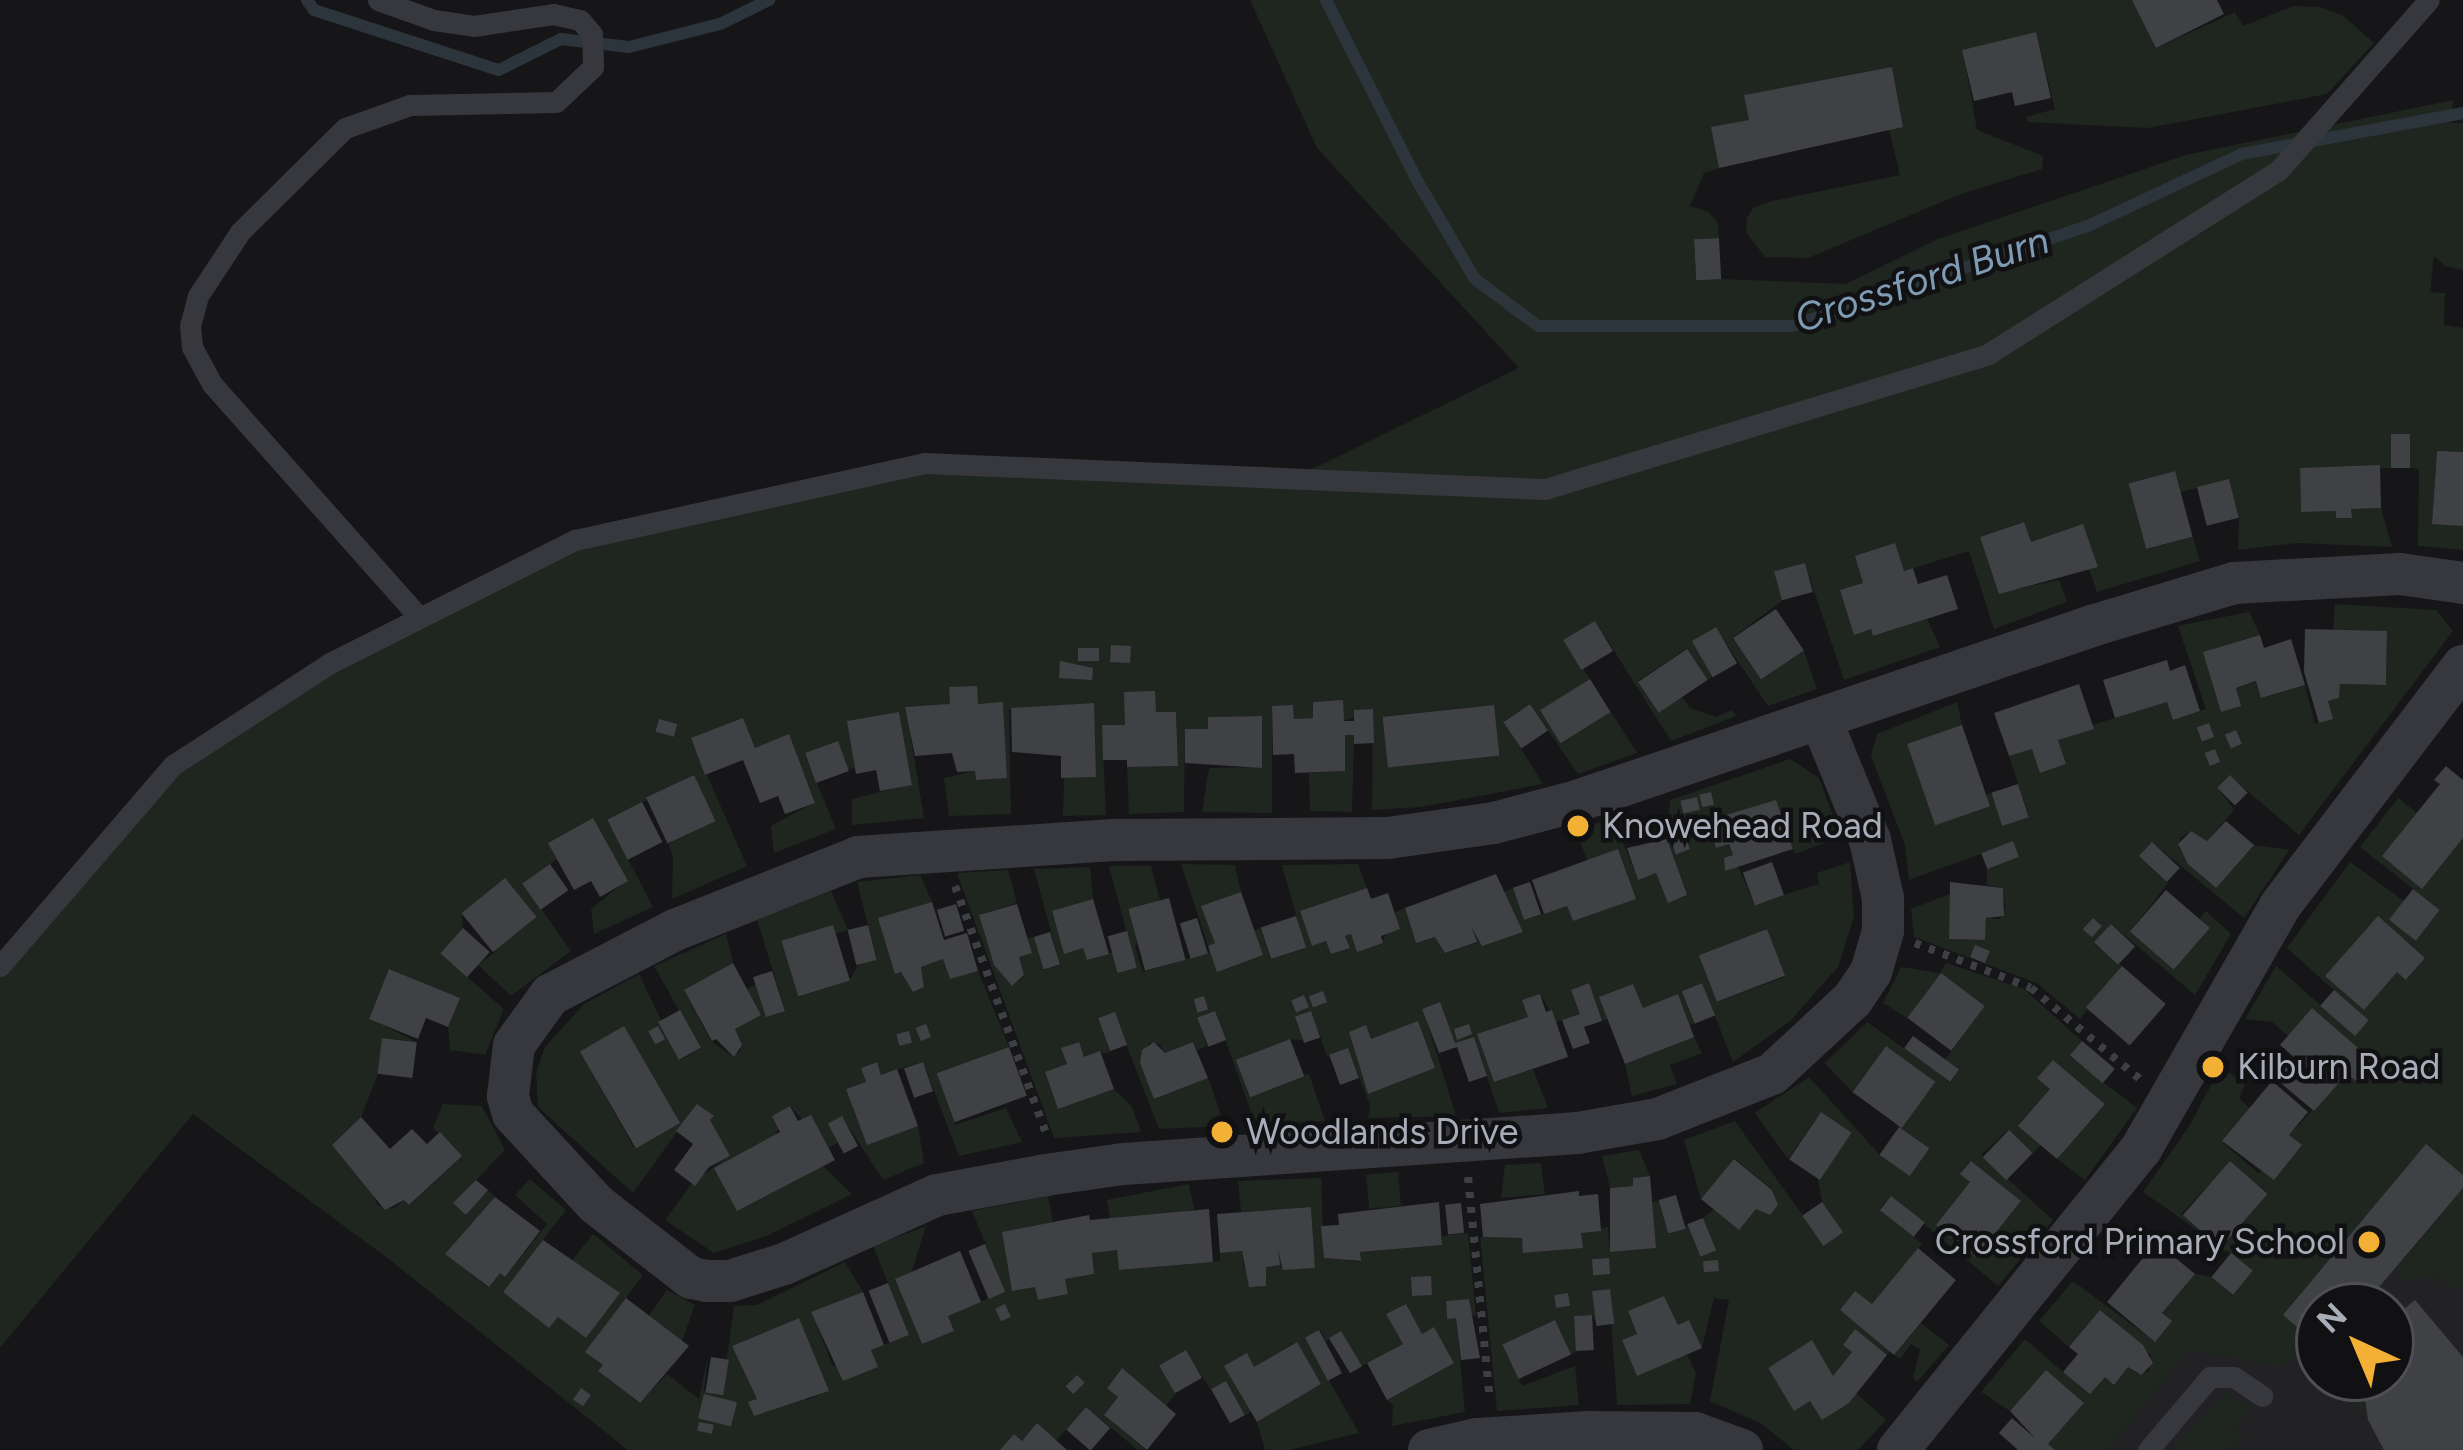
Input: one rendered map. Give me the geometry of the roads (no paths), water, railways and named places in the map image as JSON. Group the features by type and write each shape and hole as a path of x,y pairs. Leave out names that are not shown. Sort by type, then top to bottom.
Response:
{"street":[{"path":"1821,720 1870,840 1882,898 1882,931 1871,972 1852,1000 1772,1074 1650,1121 1578,1132 1060,1172 937,1196 784,1264 730,1281 691,1278 596,1204 514,1114 508,1096 514,1045 550,995 675,930 858,857 1117,840 1388,838 1494,823 1577,801 1821,720 2234,583 2400,574 2463,583"},
{"path":"1898,1450 2141,1149 2280,906 2463,666"},
{"path":"1429,1450 1494,1439 1589,1432 1695,1433 1742,1450"}],"lane":[{"path":"378,0 434,20 474,26 554,14 580,20 592,34 592,67 556,102 410,105 345,128 240,232 198,296 190,325 192,347 212,384 419,617"},
{"path":"0,966 173,765 330,662 575,540 924,463 1545,489 1988,354 2278,171 2429,0"},
{"path":"2148,1450 2210,1377 2234,1377 2263,1396"}],"waterway":[{"name":"Crossford Burn","path":"307,0 314,10 499,70 561,39 629,47 720,24 769,0"},
{"name":"Crossford Burn","path":"1326,0 1418,182 1475,279 1538,326 1792,326 2088,226 2242,154 2463,113"}],"place":[{"name":"Knowehead Road","path":"1578,826"},
{"name":"Kilburn Road","path":"2213,1067"},
{"name":"Woodlands Drive","path":"1222,1132"},
{"name":"Crossford Primary School","path":"2369,1242"}]}
